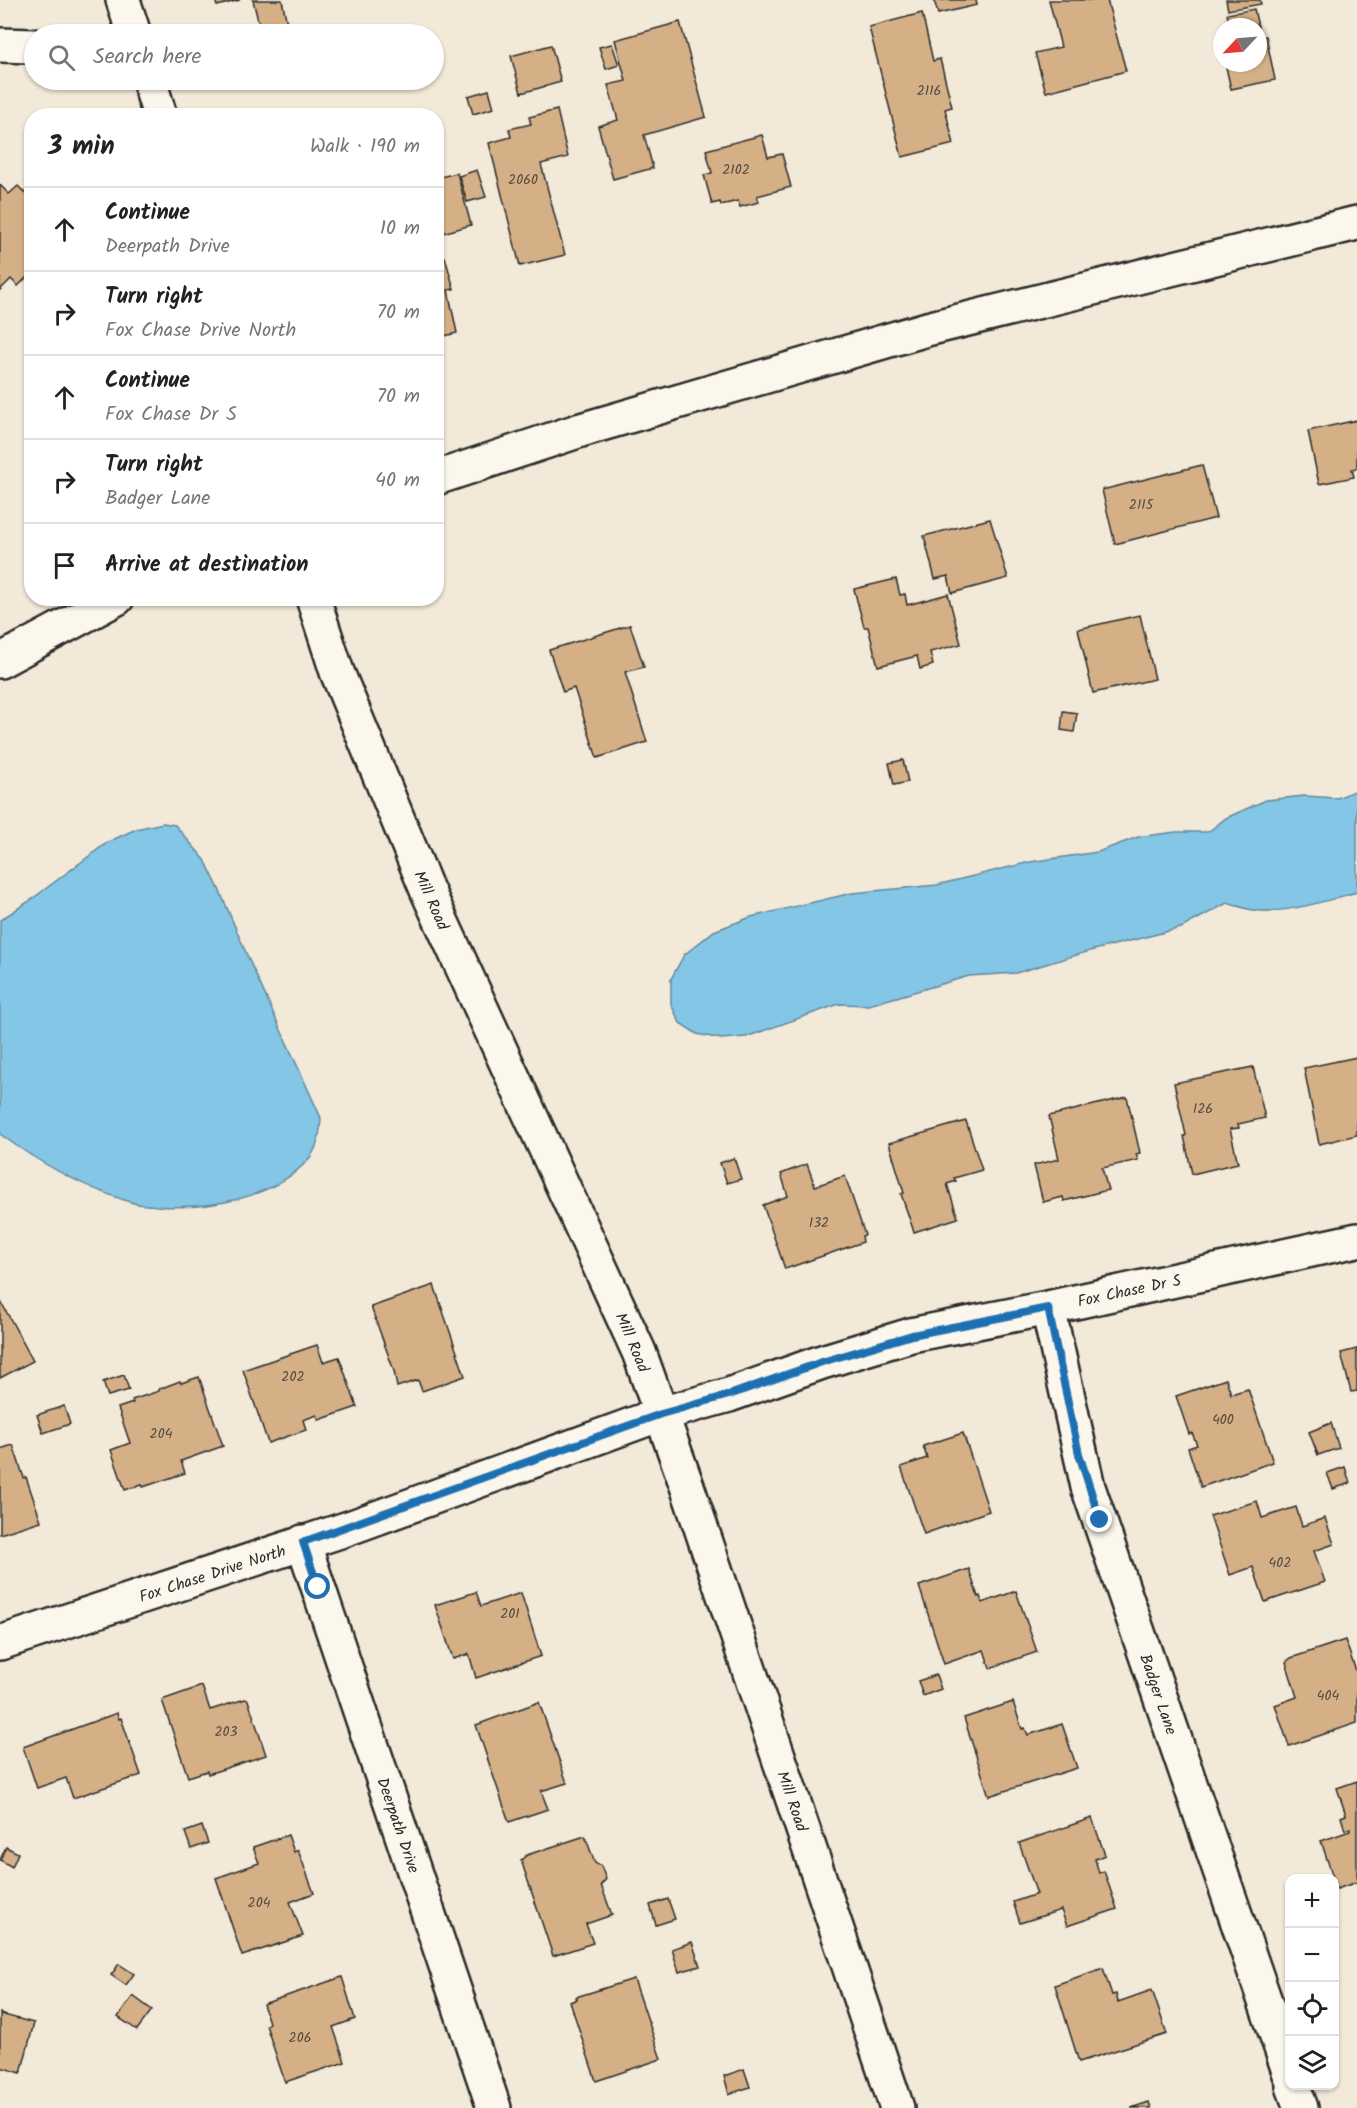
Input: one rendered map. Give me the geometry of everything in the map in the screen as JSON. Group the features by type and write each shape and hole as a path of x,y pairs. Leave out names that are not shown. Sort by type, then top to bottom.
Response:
{"street":[{"path":"0,45 24,46"},
{"path":"151,90 157,108"},
{"path":"444,475 581,430 927,329 1357,223"},
{"path":"0,661 102,606"},
{"name":"Mill Road","path":"316,606 338,672 427,890 639,1352 687,1486 897,2108"},
{"name":"Fox Chase Dr S","path":"661,1414 729,1395 822,1362 912,1335 1048,1308 1357,1240"},
{"name":"Badger Lane","path":"1048,1308 1088,1487 1285,2059"},
{"name":"Fox Chase Drive North","path":"0,1643 481,1481 661,1414"},
{"name":"Deerpath Drive","path":"303,1542 494,2108"},
{"path":"1295,2090 1301,2108"}],"water":[{"path":"1357,790 1357,892 1291,909 1269,911 1258,911 1227,903 1181,928 1016,973 969,976 869,1005 839,1004 746,1037 721,1039 697,1034 680,1023 671,1004 671,979 684,955 714,931 751,917 852,893 937,885 1030,862 1098,852 1138,837 1176,832 1208,832 1226,818 1266,800 1304,796 1337,798"},
{"path":"163,823 175,825 205,860 321,1118 314,1151 293,1174 257,1193 217,1204 176,1207 133,1203 95,1189 62,1173 30,1155 0,1134 0,920 28,902 108,842 136,829"}],"building":[{"path":"215,0 240,0 217,6"},
{"path":"253,0 282,0 287,23 259,24"},
{"path":"934,0 976,0 977,5 938,14"},
{"path":"1049,0 1107,0 1126,71 1046,92 1035,53 1061,47"},
{"path":"1226,0 1260,0 1261,4 1228,10"},
{"path":"1254,9 1256,18 1228,18 1227,14"},
{"path":"922,13 933,61 940,59 952,107 945,109 954,144 902,157 869,27"},
{"path":"680,22 706,117 644,135 653,168 613,179 598,126 618,120 608,85 626,81 615,40"},
{"path":"1267,41 1275,80 1231,89 1227,72 1267,72"},
{"path":"612,44 619,65 606,69 599,47"},
{"path":"551,45 561,82 521,93 511,56"},
{"path":"489,90 494,108 473,114 468,96"},
{"path":"557,110 568,157 541,164 565,255 520,266 489,143 511,137 509,129 531,124 529,117"},
{"path":"762,135 768,157 782,154 791,187 757,196 759,202 740,207 738,201 721,205 720,202 712,204 704,175 712,173 706,150"},
{"path":"477,170 486,197 467,202 459,176"},
{"path":"457,173 471,225 444,233 444,176"},
{"path":"0,185 9,194 18,186 24,192 24,280 18,286 11,279 0,290"},
{"path":"444,257 454,289 448,290 457,333 444,336"},
{"path":"1357,420 1357,468 1352,469 1354,477 1319,484 1308,431"},
{"path":"1202,465 1216,518 1115,544 1102,490"},
{"path":"990,519 1008,578 952,593 948,576 935,579 924,536"},
{"path":"896,579 900,595 905,594 907,605 948,594 961,644 930,652 933,665 920,669 917,656 878,666 868,627 864,627 854,589"},
{"path":"1140,615 1155,679 1093,693 1078,629"},
{"path":"630,625 644,667 625,672 647,742 597,758 574,688 563,692 549,650"},
{"path":"1063,711 1077,713 1074,732 1061,730"},
{"path":"903,760 908,782 894,785 889,763"},
{"path":"1357,1057 1357,1135 1319,1144 1304,1068"},
{"path":"1253,1067 1265,1118 1238,1124 1239,1128 1230,1129 1238,1163 1192,1174 1174,1083"},
{"path":"1127,1097 1140,1153 1136,1154 1138,1160 1102,1168 1108,1190 1064,1201 1063,1197 1043,1202 1034,1165 1059,1159 1049,1116"},
{"path":"966,1121 982,1170 954,1178 956,1181 947,1184 958,1218 914,1232 901,1194 904,1193 889,1143"},
{"path":"734,1158 741,1179 727,1183 720,1163"},
{"path":"807,1164 815,1186 845,1176 865,1235 862,1236 863,1242 785,1269 763,1205 788,1196 781,1174"},
{"path":"434,1285 465,1376 422,1391 418,1380 397,1387 394,1371 371,1307"},
{"path":"0,1300 33,1361 0,1378"},
{"path":"317,1345 323,1362 339,1357 357,1407 319,1420 317,1415 303,1420 306,1430 268,1443 243,1370"},
{"path":"1357,1349 1357,1391 1351,1392 1341,1353"},
{"path":"124,1375 129,1390 108,1396 103,1382"},
{"path":"199,1377 223,1446 181,1461 185,1473 143,1487 142,1484 125,1490 111,1450 130,1443 118,1408 133,1403 132,1400 159,1391 159,1389"},
{"path":"1226,1379 1231,1394 1248,1389 1273,1462 1201,1487 1188,1448 1197,1445 1192,1433 1189,1434 1176,1396"},
{"path":"64,1406 70,1424 43,1433 37,1415"},
{"path":"1331,1423 1339,1448 1318,1455 1309,1432"},
{"path":"963,1433 989,1511 924,1534 901,1467 927,1458 923,1446"},
{"path":"13,1445 41,1521 0,1534 0,1449"},
{"path":"1345,1467 1350,1483 1333,1489 1327,1473"},
{"path":"1257,1501 1262,1518 1296,1507 1302,1526 1325,1518 1334,1544 1314,1551 1325,1582 1265,1602 1253,1567 1230,1575 1210,1516"},
{"path":"969,1569 982,1603 1016,1591 1037,1652 990,1668 984,1650 944,1664 919,1586"},
{"path":"476,1592 481,1606 521,1593 541,1656 476,1678 469,1654 453,1659 435,1605"},
{"path":"1345,1640 1357,1674 1357,1723 1289,1746 1275,1705 1297,1697 1286,1662 1291,1658"},
{"path":"936,1675 941,1689 923,1696 918,1681"},
{"path":"202,1686 210,1710 248,1700 266,1755 208,1774 207,1771 188,1777 162,1700"},
{"path":"539,1702 567,1783 541,1791 548,1809 509,1822 476,1725"},
{"path":"1013,1702 1022,1729 1025,1728 1028,1735 1062,1724 1077,1768 989,1796 964,1718"},
{"path":"117,1713 119,1719 121,1718 141,1775 73,1798 66,1778 37,1788 23,1747"},
{"path":"1357,1781 1357,1882 1339,1888 1339,1874 1332,1874 1321,1841 1350,1831 1350,1828 1345,1830 1341,1817 1346,1815 1337,1788"},
{"path":"1092,1818 1105,1855 1095,1859 1099,1873 1104,1871 1117,1909 1067,1926 1061,1910 1020,1923 1013,1902 1037,1894 1019,1843"},
{"path":"202,1826 208,1843 191,1849 185,1832"},
{"path":"288,1835 294,1852 298,1850 314,1893 290,1902 303,1936 242,1956 216,1878 259,1863 253,1847"},
{"path":"585,1836 595,1863 601,1866 606,1879 601,1885 612,1915 586,1924 593,1943 553,1956 521,1860 527,1855"},
{"path":"6,1847 18,1853 12,1867 0,1860"},
{"path":"668,1899 675,1919 656,1925 650,1905"},
{"path":"692,1942 700,1966 679,1972 672,1949"},
{"path":"119,1964 134,1974 126,1985 111,1975"},
{"path":"1103,1968 1112,1995 1116,1994 1118,2002 1152,1990 1167,2034 1079,2062 1055,1985"},
{"path":"342,1977 355,2019 333,2027 345,2062 285,2082 266,2025 269,2023 263,2004"},
{"path":"634,1979 661,2059 596,2081 570,2002 577,1999 576,1997"},
{"path":"133,1996 152,2010 137,2030 118,2017"},
{"path":"0,2014 34,2023 21,2073 0,2067"},
{"path":"744,2069 750,2087 729,2094 724,2076"},
{"path":"1149,2102 1151,2108 1131,2108"}],"route":[{"path":"318,1587 303,1542 349,1528 661,1414 729,1395 822,1362 912,1335 1048,1308 1079,1454 1100,1520"}]}
